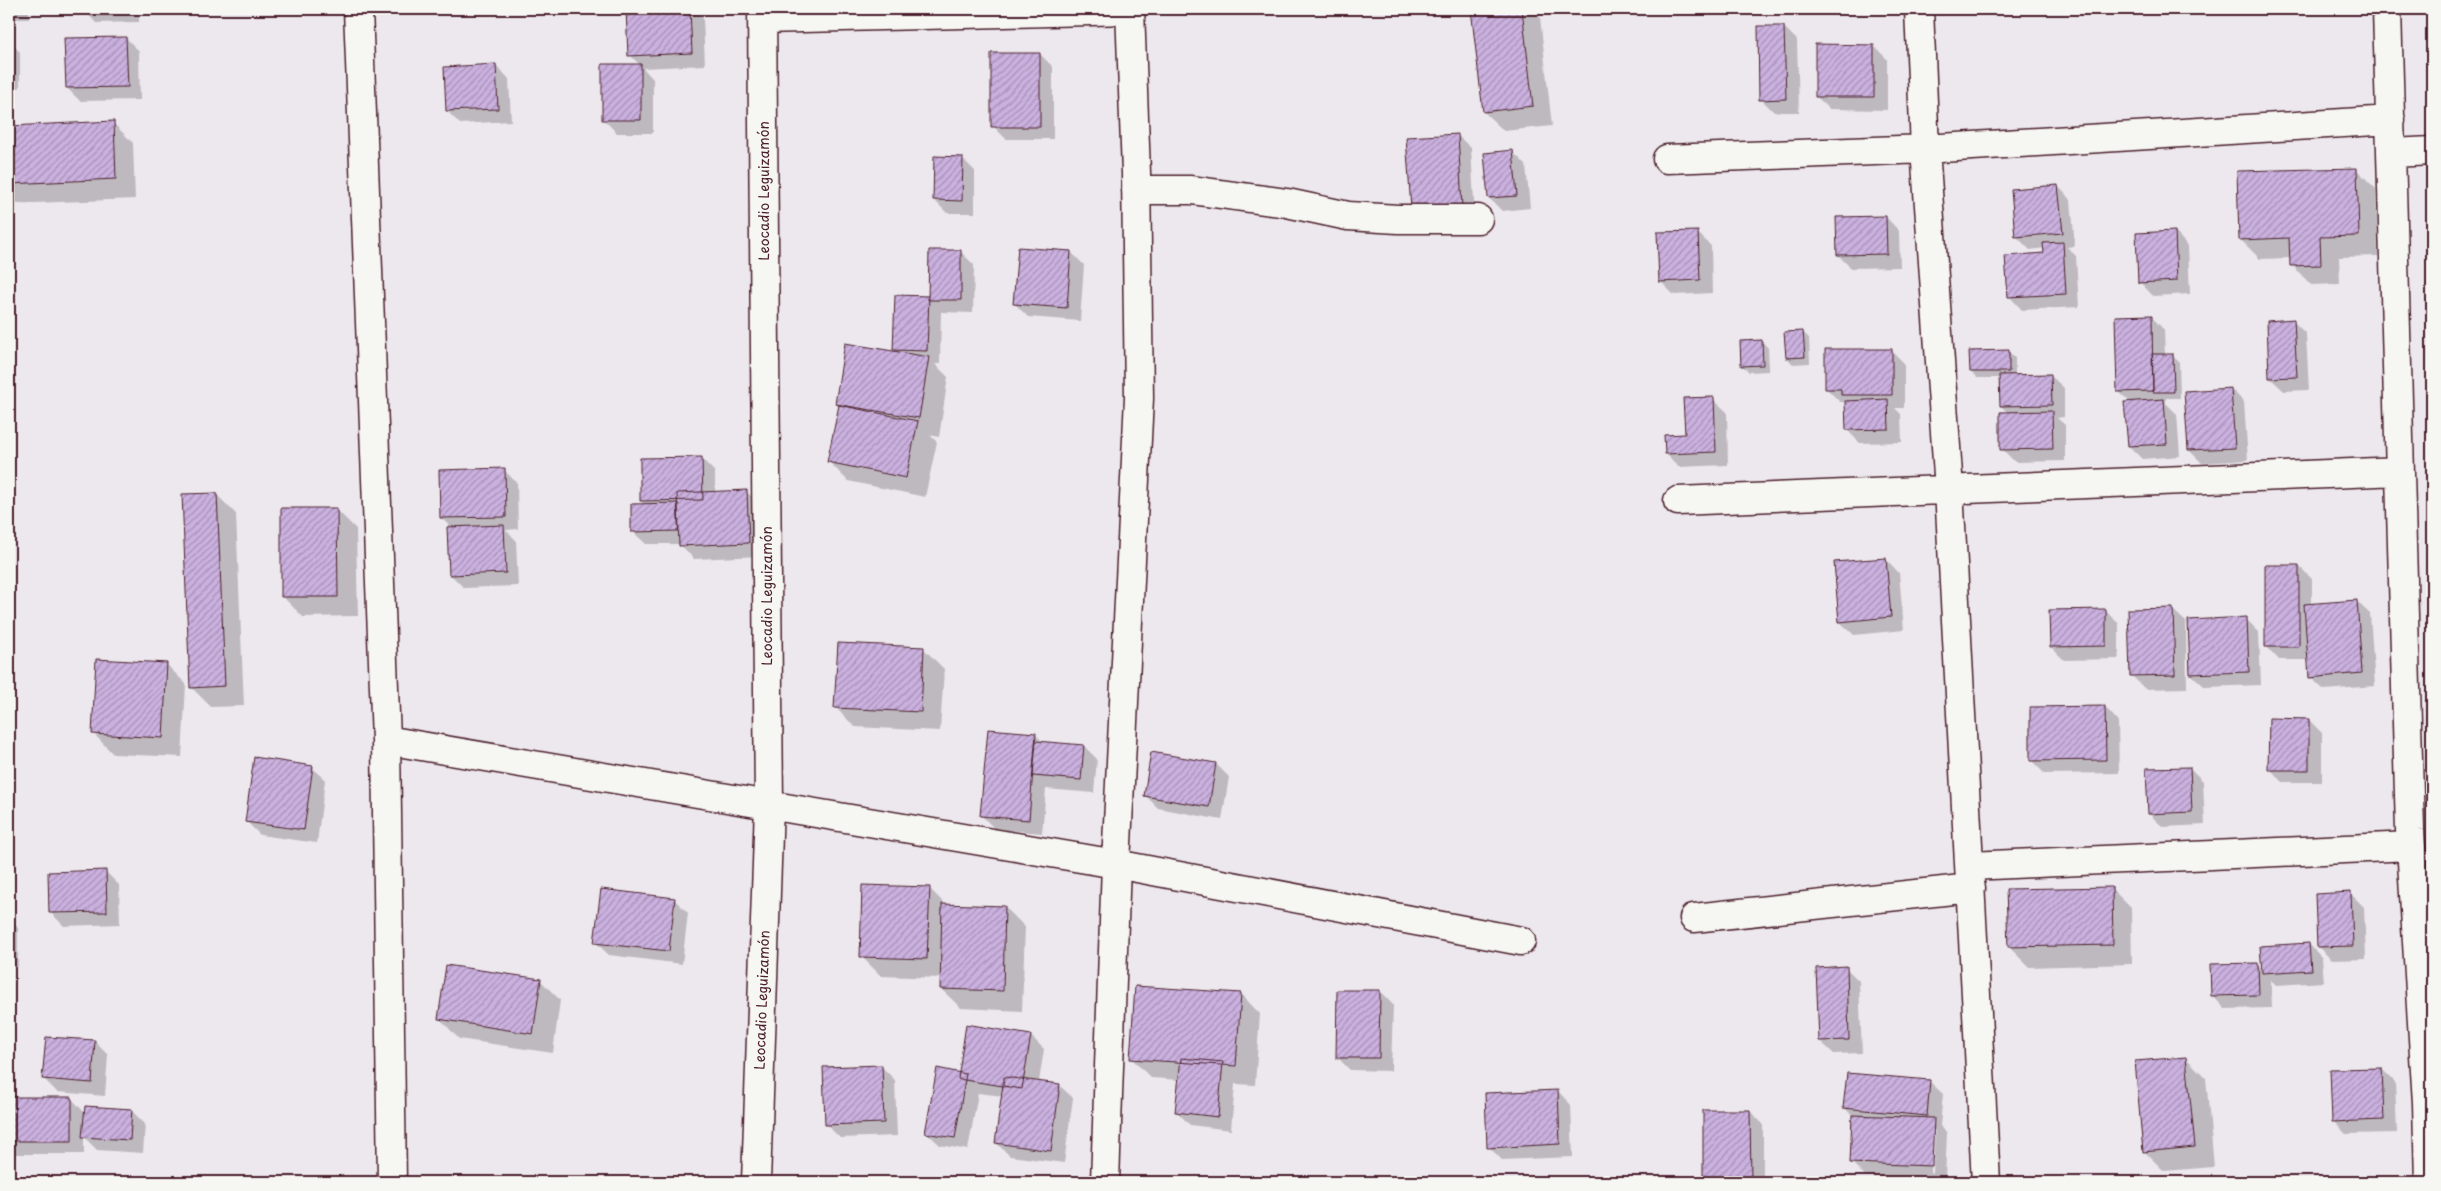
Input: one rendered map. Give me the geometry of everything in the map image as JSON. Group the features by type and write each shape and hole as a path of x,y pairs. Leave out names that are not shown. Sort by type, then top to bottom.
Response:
{"street":[{"path":"358,9 386,740 392,1182"},
{"path":"762,14 1130,9 1136,190 1139,398 1116,864 1105,1182"},
{"path":"1919,9 1925,149 1949,489 1986,1182"},
{"path":"2387,9 2411,846 2430,1103 2421,1182"},
{"name":"Leocadio Leguizamón","path":"756,1182 769,805 762,14"},
{"path":"1667,159 1925,149 2391,120"},
{"path":"2392,153 2432,151"},
{"path":"1136,190 1191,190 1287,203 1348,216 1398,219 1478,219"},
{"path":"1678,501 2400,471"},
{"path":"386,740 1116,864 1521,940"},
{"path":"1694,918 1970,877 2411,846"}],"building":[{"path":"81,9 126,9 126,10 81,11"},
{"path":"626,9 690,9 692,53 628,56"},
{"path":"1471,9 1522,9 1533,106 1483,112"},
{"path":"1758,26 1784,26 1786,99 1759,100"},
{"path":"126,37 128,87 66,88 64,38"},
{"path":"1815,44 1874,45 1874,97 1815,97"},
{"path":"991,53 1040,53 1040,127 991,127"},
{"path":"496,64 498,109 446,111 444,67"},
{"path":"602,64 641,64 641,120 602,120"},
{"path":"114,121 116,179 9,184 9,126"},
{"path":"1458,134 1462,206 1411,209 1406,137"},
{"path":"1513,150 1517,196 1488,198 1484,153"},
{"path":"934,156 963,157 962,201 933,200"},
{"path":"2357,168 2359,236 2320,237 2321,265 2290,266 2289,238 2239,240 2237,171"},
{"path":"2058,185 2063,233 2015,237 2011,189"},
{"path":"1886,216 1887,254 1837,255 1836,217"},
{"path":"1698,231 1700,280 1659,282 1657,232"},
{"path":"2175,231 2177,281 2138,283 2136,233"},
{"path":"2063,242 2066,294 2008,297 2005,256 2044,253 2043,243"},
{"path":"1018,247 1071,251 1067,308 1013,304"},
{"path":"929,250 961,250 961,300 928,300"},
{"path":"895,295 929,296 927,351 893,350"},
{"path":"2152,315 2153,391 2117,392 2115,316"},
{"path":"2294,319 2297,377 2269,378 2267,321"},
{"path":"1803,331 1805,357 1786,358 1784,332"},
{"path":"1762,340 1763,365 1741,366 1740,341"},
{"path":"845,343 929,357 919,418 835,404"},
{"path":"1825,349 1892,349 1892,395 1841,395 1841,389 1825,389"},
{"path":"2009,350 2009,372 1970,372 1969,351"},
{"path":"2152,354 2173,354 2174,392 2153,392"},
{"path":"2051,374 2052,405 2000,406 1999,375"},
{"path":"2231,388 2235,448 2188,450 2184,391"},
{"path":"1714,397 1716,452 1665,454 1664,435 1685,434 1683,398"},
{"path":"1888,399 1889,429 1846,430 1845,401"},
{"path":"2164,399 2167,444 2128,446 2124,402"},
{"path":"839,405 918,421 906,478 827,462"},
{"path":"2052,411 2053,449 2000,450 2000,412"},
{"path":"702,457 703,500 640,501 640,458"},
{"path":"505,468 506,517 440,518 439,470"},
{"path":"747,490 749,543 679,546 677,493"},
{"path":"217,493 225,686 190,688 182,494"},
{"path":"678,503 679,531 631,532 631,504"},
{"path":"281,508 337,508 338,597 281,597"},
{"path":"504,525 506,573 449,575 447,527"},
{"path":"1886,558 1891,617 1839,622 1834,562"},
{"path":"2265,565 2299,565 2299,647 2265,647"},
{"path":"2357,600 2362,673 2309,678 2304,604"},
{"path":"2173,608 2175,675 2130,676 2128,609"},
{"path":"2106,609 2106,646 2050,647 2049,610"},
{"path":"2247,617 2249,672 2190,674 2188,620"},
{"path":"838,643 924,647 921,712 834,708"},
{"path":"96,659 167,663 163,738 92,734"},
{"path":"2105,706 2106,760 2030,761 2030,707"},
{"path":"2269,718 2309,719 2309,770 2268,770"},
{"path":"988,729 1036,733 1029,820 980,816"},
{"path":"1036,741 1084,745 1081,780 1033,776"},
{"path":"1151,752 1216,763 1209,807 1144,796"},
{"path":"254,757 313,766 304,830 245,822"},
{"path":"2190,767 2192,812 2148,814 2146,768"},
{"path":"106,870 107,912 49,913 48,872"},
{"path":"862,885 930,887 927,959 860,957"},
{"path":"2112,887 2113,945 2008,947 2006,889"},
{"path":"601,889 675,898 669,951 594,943"},
{"path":"2351,892 2353,946 2317,947 2315,894"},
{"path":"942,904 1005,906 1003,991 940,989"},
{"path":"2309,943 2311,970 2262,973 2260,946"},
{"path":"2258,963 2259,995 2211,996 2210,964"},
{"path":"446,965 541,979 533,1034 438,1019"},
{"path":"1847,966 1849,1040 1819,1041 1816,968"},
{"path":"1135,986 1241,993 1236,1066 1130,1059"},
{"path":"1337,990 1380,990 1379,1058 1336,1058"},
{"path":"966,1024 1031,1035 1022,1089 958,1079"},
{"path":"46,1037 95,1040 92,1083 42,1079"},
{"path":"2186,1057 2195,1147 2143,1152 2135,1061"},
{"path":"1181,1058 1223,1062 1218,1117 1175,1112"},
{"path":"882,1065 884,1123 825,1125 823,1067"},
{"path":"937,1068 966,1074 955,1138 925,1133"},
{"path":"2382,1068 2384,1120 2332,1122 2330,1069"},
{"path":"1847,1073 1930,1080 1927,1116 1843,1108"},
{"path":"1004,1077 1060,1084 1051,1151 995,1143"},
{"path":"1558,1090 1560,1144 1487,1148 1485,1093"},
{"path":"9,1097 72,1097 72,1141 9,1141"},
{"path":"85,1106 132,1109 130,1140 82,1137"},
{"path":"1703,1110 1750,1110 1751,1182 1703,1182"},
{"path":"1852,1115 1934,1118 1932,1166 1850,1163"}]}
